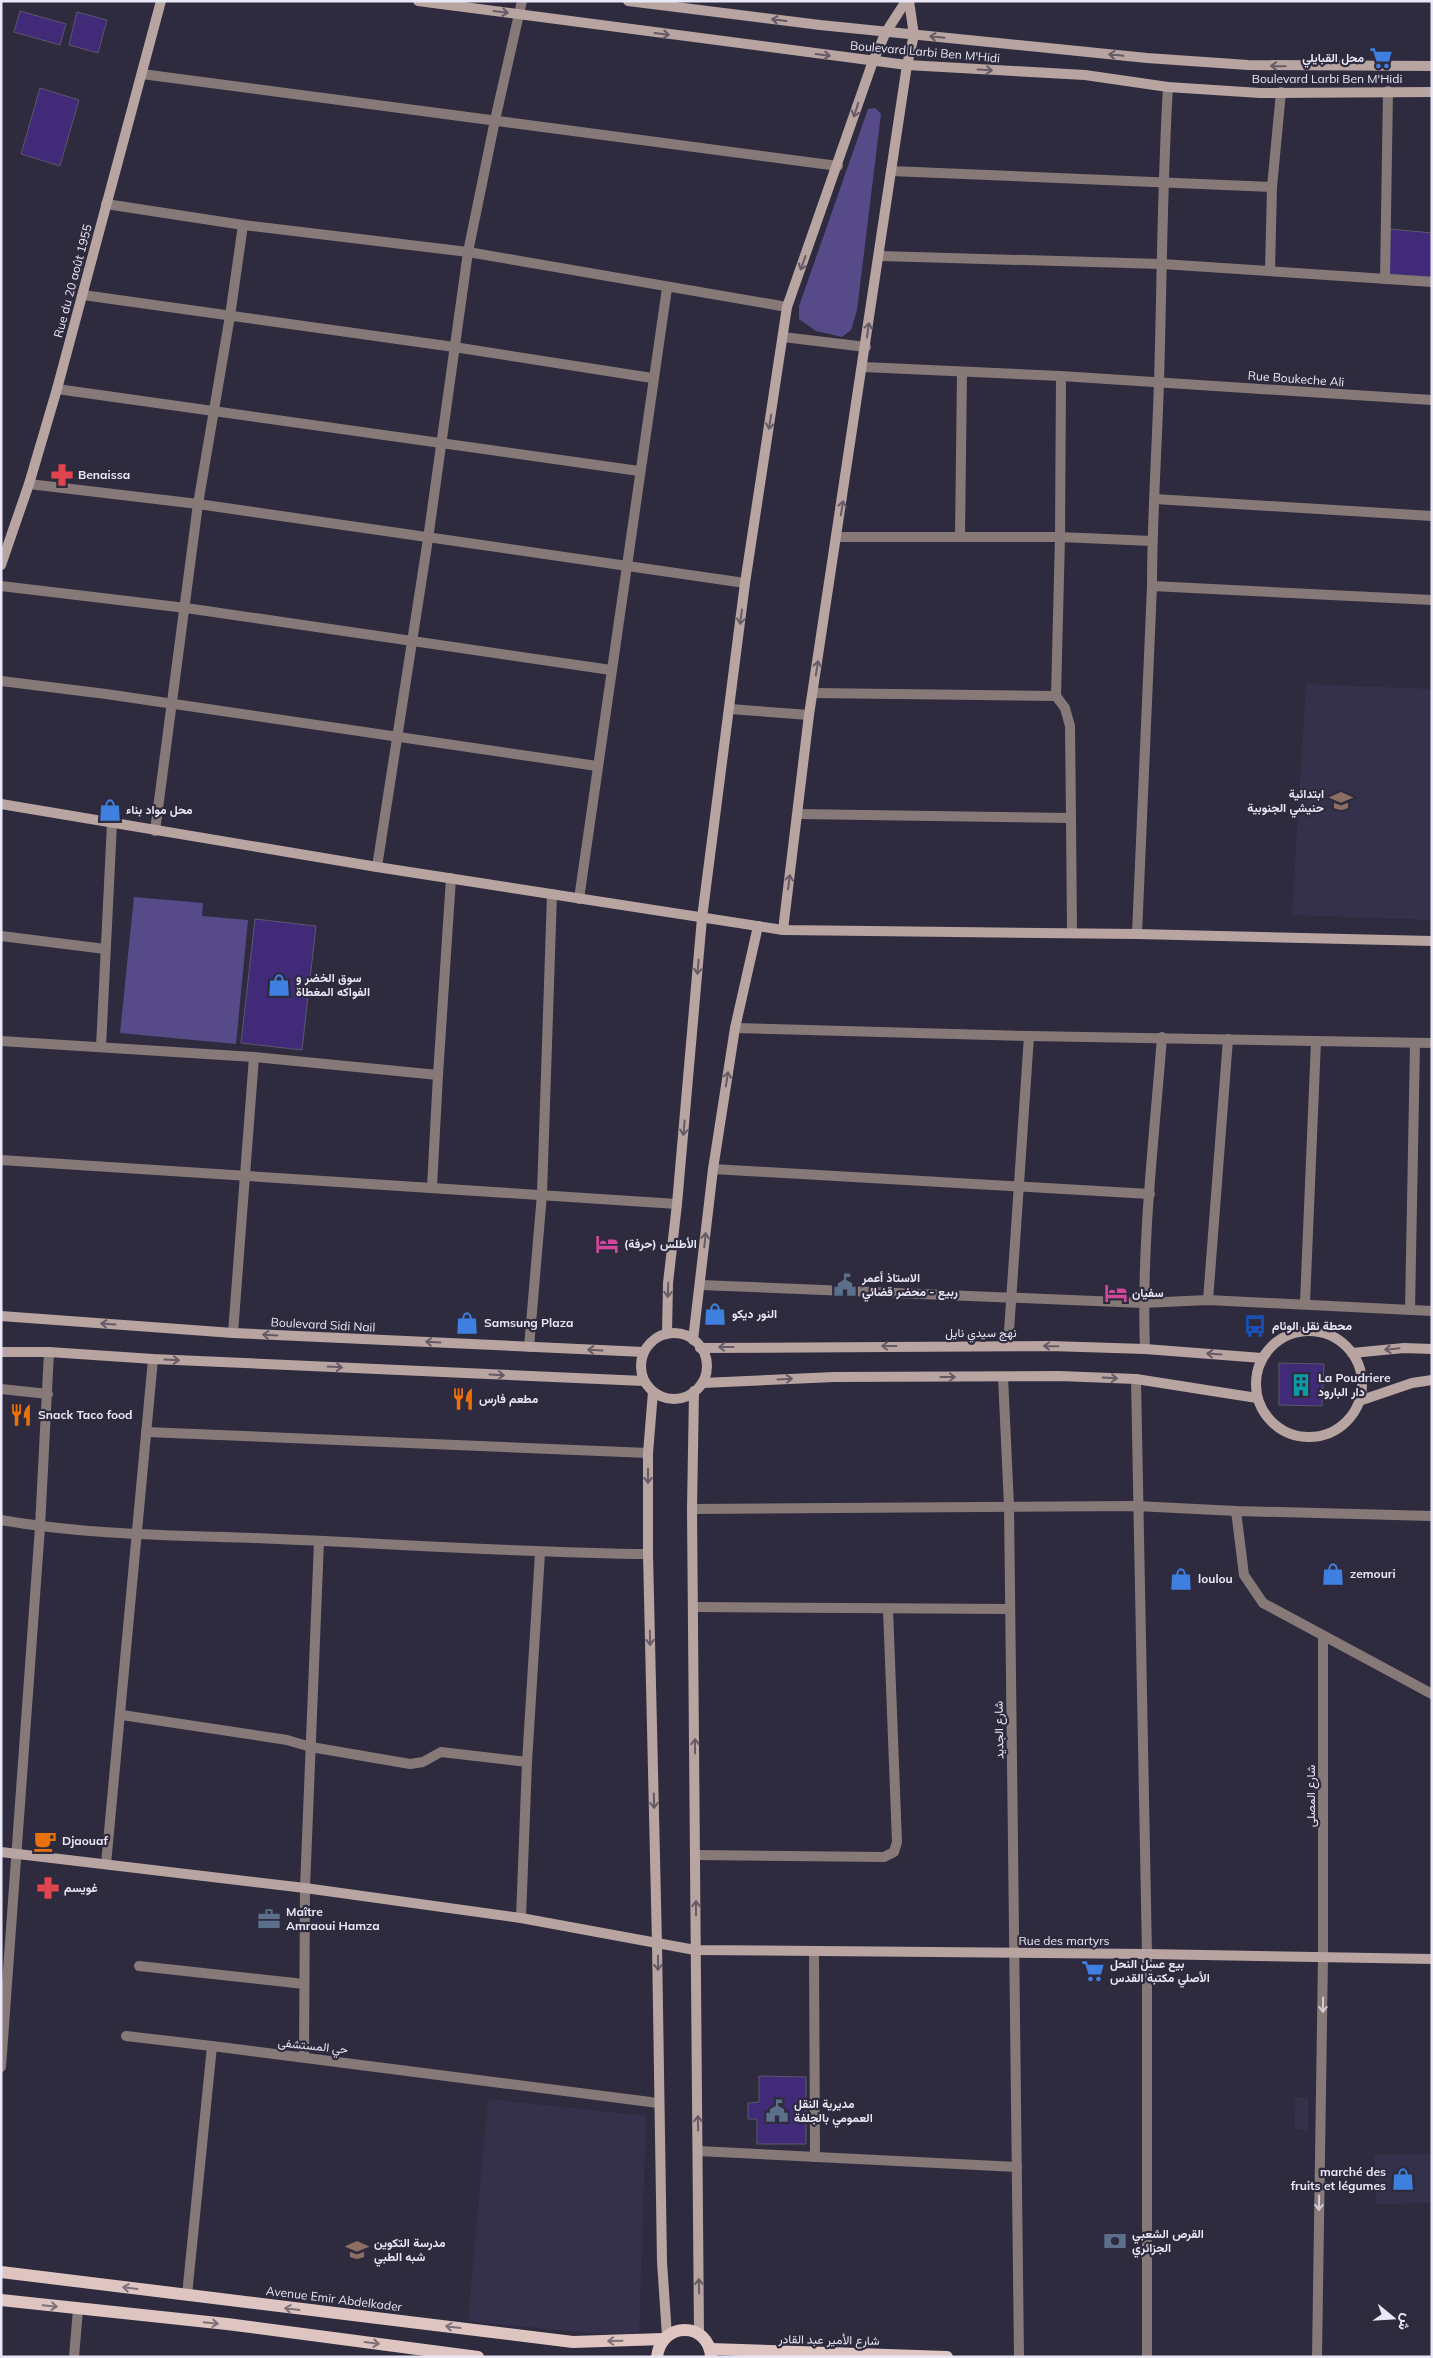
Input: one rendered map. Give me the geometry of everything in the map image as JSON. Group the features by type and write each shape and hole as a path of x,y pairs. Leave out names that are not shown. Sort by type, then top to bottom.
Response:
{"main road":[{"name":"Avenue Emir Abdelkader","path":"1,2272 573,2342 665,2338 683,2330 700,2334"},
{"path":"1,2300 227,2324 478,2357"},
{"path":"700,2334 710,2353"},
{"path":"657,2357 659,2347 665,2338"},
{"name":"شارع الأمير عبد القادر","path":"710,2353 947,2357"}],"street":[{"name":"Rue du 20 août 1955","path":"1,565 29,484 57,389 161,1"},
{"name":"Boulevard Larbi Ben M'Hidi","path":"418,1 907,65 1085,75 1168,86 1260,93 1432,92"},
{"path":"376,868 428,539 440,442 468,252 522,1"},
{"path":"628,1 886,32 1147,58 1248,65 1432,66"},
{"path":"667,1334 668,1283 677,1204 702,918 745,583 787,307 838,166 873,61 886,32 908,1"},
{"path":"783,930 809,715 863,367 907,65 914,35 908,1"},
{"path":"142,74 838,166"},
{"path":"1137,934 1152,586 1163,181 1168,86"},
{"path":"1385,279 1388,91"},
{"path":"1270,271 1272,187 1282,92"},
{"path":"891,170 1272,187"},
{"path":"106,204 243,225 468,252 667,288 787,307"},
{"path":"155,831 186,608 198,504 230,316 243,225"},
{"path":"879,256 1162,264 1432,282"},
{"path":"579,899 652,378 667,288"},
{"path":"83,295 454,346 652,378"},
{"path":"783,337 866,347"},
{"name":"Rue Boukeche Ali","path":"863,367 1061,376 1432,400"},
{"path":"960,537 962,372"},
{"path":"1061,376 1056,696 1065,708 1070,726 1072,933"},
{"path":"57,389 639,471"},
{"path":"29,484 198,504 428,539 745,583"},
{"path":"1155,499 1432,516"},
{"path":"837,537 1060,536 1152,541"},
{"path":"1,586 186,608 611,670"},
{"path":"1152,586 1432,600"},
{"path":"1,681 172,703 597,766"},
{"path":"813,693 1056,696"},
{"path":"730,709 809,715"},
{"path":"1,804 376,868 783,930 1137,934 1432,941"},
{"path":"798,814 1071,818"},
{"path":"100,1047 112,823"},
{"path":"432,1187 451,878"},
{"path":"529,1347 542,1194 552,894"},
{"path":"697,1344 685,1336 667,1334 657,1338 644,1352 641,1362 644,1381 653,1392 670,1399 678,1399 694,1391 702,1383 706,1365 697,1344 700,1285 713,1169 735,1028 758,926"},
{"path":"1,936 105,949"},
{"path":"735,1028 1029,1036 1432,1043"},
{"path":"1008,1346 1029,1036"},
{"path":"1145,1349 1143,1304 1146,1224 1162,1037"},
{"path":"1208,1300 1228,1039"},
{"path":"1305,1303 1316,1041"},
{"path":"1,1042 254,1057 438,1075"},
{"path":"1410,1310 1415,1043"},
{"path":"234,1333 254,1057"},
{"path":"1,1160 677,1204"},
{"path":"713,1169 1019,1185 1150,1194"},
{"path":"700,1285 1143,1304 1208,1300 1305,1303 1432,1312"},
{"name":"Boulevard Sidi Nail","path":"1,1316 234,1333 644,1352"},
{"path":"1306,1331 1324,1333 1340,1341 1352,1353 1360,1368 1362,1384 1359,1401 1352,1416 1340,1428 1324,1436 1307,1438 1290,1435 1276,1427 1264,1414 1257,1398 1256,1378 1262,1358 1273,1344 1289,1335 1306,1331"},
{"name":"نهج سيدي نايل","path":"697,1344 1145,1349 1262,1358"},
{"path":"1352,1353 1404,1348 1432,1349"},
{"path":"1,1352 49,1352 153,1359 644,1381"},
{"path":"1,2067 18,1854 40,1527 49,1352"},
{"path":"106,1864 122,1715 153,1359"},
{"path":"702,1383 834,1377 1059,1376 1136,1379 1257,1398"},
{"name":"شارع الجديد","path":"1003,1377 1009,1506 1019,2357"},
{"path":"1136,1379 1136,1506 1147,1954 1147,2357"},
{"path":"1359,1401 1412,1383 1432,1380"},
{"path":"1,1389 48,1394"},
{"path":"694,1391 692,1509 700,2334"},
{"path":"653,1392 648,1453 648,1554 657,1944 658,2103 665,2338"},
{"path":"146,1432 648,1453"},
{"path":"692,1509 1136,1506 1236,1511 1432,1516"},
{"path":"1236,1511 1244,1575 1263,1604 1432,1694"},
{"path":"1,1520 40,1527 138,1533 540,1553 648,1554"},
{"path":"304,2057 305,1888 319,1541"},
{"path":"521,1918 527,1762 540,1553"},
{"path":"694,1607 1010,1609"},
{"path":"696,1855 884,1857 894,1852 897,1842 888,1609"},
{"name":"شارع المصلى","path":"1317,2357 1323,1956 1323,1636"},
{"path":"122,1715 287,1740 311,1747 410,1764 422,1762 441,1752 527,1762"},
{"name":"Rue des martyrs","path":"1,1852 305,1888 521,1918 696,1950 1323,1956 1432,1959"},
{"path":"814,1951 816,2157"},
{"path":"139,1966 304,1984"},
{"name":"حي المستشفى","path":"126,2036 658,2103"},
{"path":"187,2295 212,2046"},
{"path":"698,2151 1017,2166"},
{"path":"74,2357 78,2309"}],"shaded area":[{"path":"875,108 881,114 857,310 851,330 842,337 816,331 799,319 799,306 868,109"},
{"name":"ابتدائية حنيشي الجنوبية","path":"1306,684 1432,689 1432,920 1292,915"},
{"path":"134,897 203,903 202,916 248,920 236,1044 120,1033"},
{"path":"1308,2097 1308,2130 1295,2129 1294,2098"},
{"path":"488,2099 646,2116 639,2338 468,2321"},
{"name":"marché des fruits et légumes","path":"1432,2154 1432,2203 1376,2204 1374,2155"}],"building":[{"path":"20,11 66,24 60,45 14,32"},
{"path":"77,12 107,20 98,53 69,45"},
{"path":"40,88 79,100 60,166 21,154"},
{"path":"1390,229 1432,233 1432,277 1388,274"},
{"name":"سوق الخضر و الفواكه المغطاة","path":"255,919 316,926 302,1050 241,1043"},
{"name":"La Poudriere دار البارود","path":"1279,1363 1324,1364 1322,1406 1279,1405"},
{"name":"مديرية النقل العمومي بالجلفة","path":"759,2076 806,2077 806,2144 757,2144 757,2119 748,2119 748,2103 759,2102"}],"place":[{"name":"محل القبايلي","path":"1381,58"},
{"name":"Benaissa","path":"62,475"},
{"name":"ابتدائية حنيشي الجنوبية","path":"1341,801"},
{"name":"محل مواد بناء","path":"110,810"},
{"name":"سوق الخضر و الفواكه المغطاة","path":"279,985"},
{"name":"الأطلس (حرفة)","path":"607,1244"},
{"name":"الاستاذ أعمر ربيع - محضر قضائي","path":"845,1285"},
{"name":"سفيان","path":"1116,1293"},
{"name":"النور ديكو","path":"715,1314"},
{"name":"Samsung Plaza","path":"467,1323"},
{"name":"محطة نقل الوئام","path":"1255,1326"},
{"name":"La Poudriere دار البارود","path":"1301,1385"},
{"name":"مطعم فارس","path":"463,1399"},
{"name":"Snack Taco food","path":"21,1415"},
{"name":"zemouri","path":"1333,1574"},
{"name":"loulou","path":"1181,1579"},
{"name":"Djaouaf","path":"45,1841"},
{"name":"غويسم","path":"48,1888"},
{"name":"Maître Amraoui Hamza","path":"269,1919"},
{"name":"بيع عسل النحل الأصلي مكتبة القدس","path":"1093,1971"},
{"name":"مديرية النقل العمومي بالجلفة","path":"777,2111"},
{"name":"marché des fruits et légumes","path":"1403,2179"},
{"name":"القرص الشعبي الجزائري","path":"1115,2241"},
{"name":"مدرسة التكوين شبه الطبي","path":"357,2250"}]}
